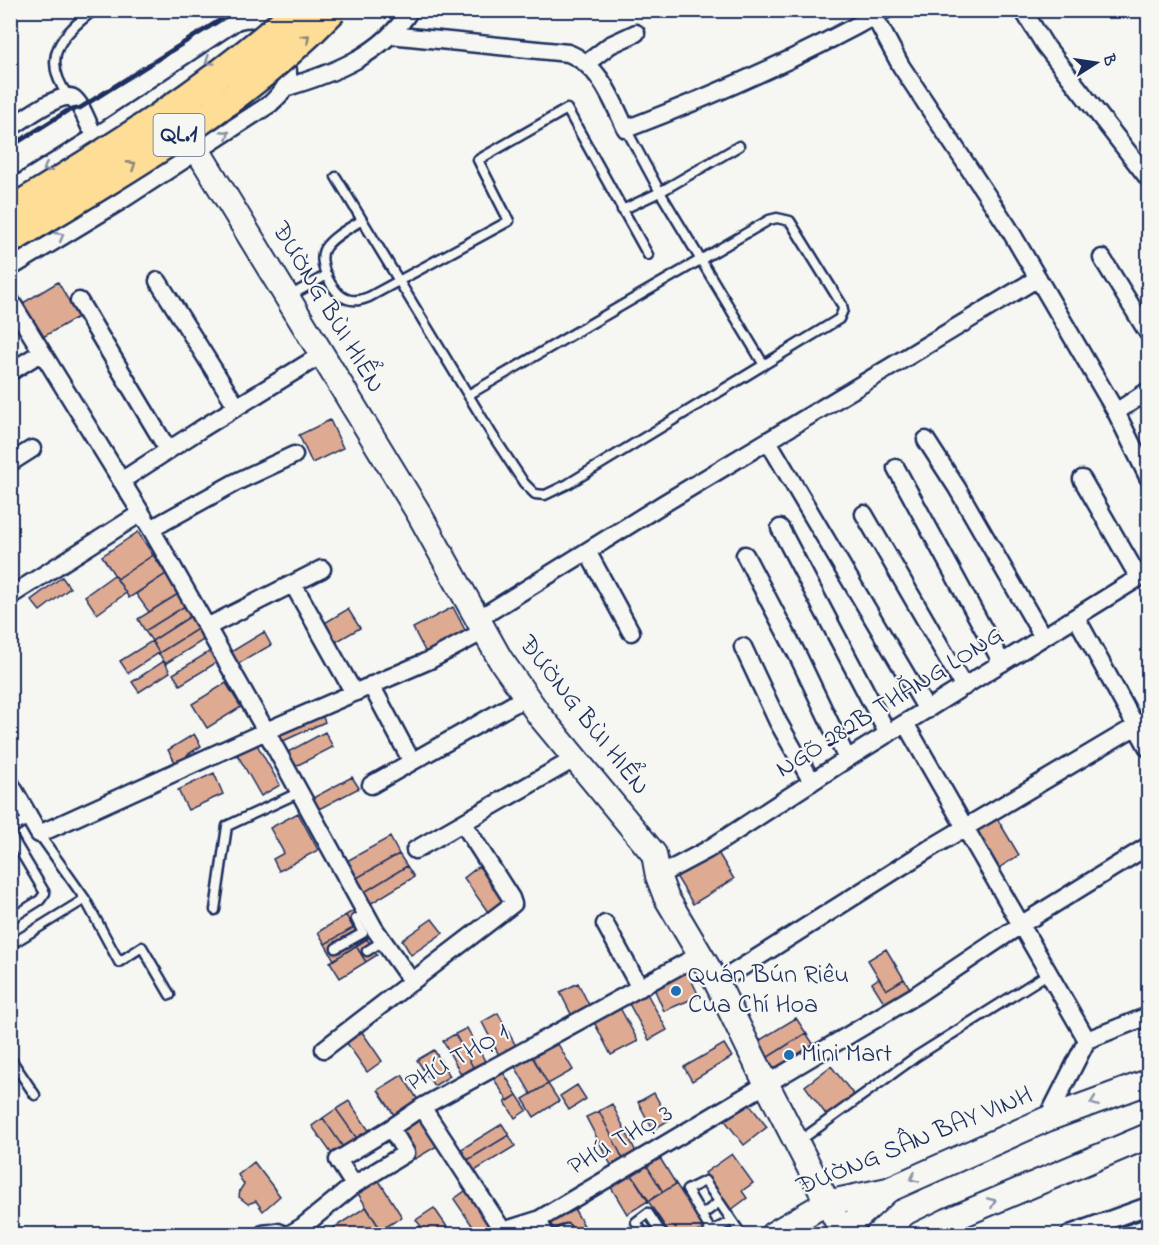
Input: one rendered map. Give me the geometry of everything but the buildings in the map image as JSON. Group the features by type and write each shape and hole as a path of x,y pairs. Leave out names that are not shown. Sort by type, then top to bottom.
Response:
{"main road":[{"path":"10,211 125,140 186,99 237,61 297,10"},
{"name":"QL.1","path":"10,240 219,108 267,72 333,10"}],"street":[{"path":"284,88 338,70 369,53 390,35 410,10"},
{"path":"1023,10 1044,44 1149,178"},
{"path":"390,35 568,53 587,63 600,78 626,129 696,102 819,46 877,12 901,66 1008,227 1116,412 1149,477"},
{"path":"587,63 610,45 636,33"},
{"path":"10,190 58,161 244,38 258,37 269,43 286,64 288,75 284,88 270,104 10,267"},
{"path":"10,128 57,99 68,96 74,99 90,127"},
{"name":"ĐƯỜNG BÙI HIỂN","path":"198,151 418,512 481,625 526,697 654,854 658,876 666,897 717,983 842,1234"},
{"path":"1102,258 1149,333"},
{"path":"10,783 39,834 266,731 430,660 587,551 1038,278"},
{"path":"158,281 237,407"},
{"path":"10,300 152,529 366,913 412,982"},
{"path":"79,300 168,450"},
{"path":"10,372 42,352"},
{"path":"121,481 321,355"},
{"path":"1116,412 1149,391"},
{"path":"926,440 957,488 1043,637"},
{"path":"768,441 927,710"},
{"path":"10,463 32,449"},
{"path":"152,529 236,482 294,454"},
{"path":"896,468 1002,663"},
{"path":"1082,479 1144,575"},
{"path":"10,596 141,513"},
{"path":"864,514 964,687"},
{"path":"780,528 888,734"},
{"path":"587,551 631,632"},
{"path":"745,555 789,638 847,759"},
{"path":"207,627 322,569"},
{"name":"NGÕ 282B THĂNG LONG","path":"658,876 707,850 847,759 1144,575"},
{"path":"293,584 354,693"},
{"path":"1076,617 1142,723 1149,748"},
{"path":"743,647 778,722 812,782"},
{"path":"371,685 412,762"},
{"path":"371,785 526,697"},
{"path":"905,723 1087,1040"},
{"path":"717,983 964,827 1142,723"},
{"path":"415,850 576,758"},
{"path":"324,1049 513,904 463,823"},
{"name":"PHÚ THỌ 3","path":"501,1233 542,1227 1149,846"},
{"path":"605,924 640,988"},
{"name":"PHÚ THỌ 1","path":"299,1232 354,1185 406,1153 391,1128 422,1107 701,954"},
{"path":"1047,1119 1087,1040 1149,1016"},
{"name":"ĐƯỜNG SÂN BAY VINH","path":"773,1234 826,1203 888,1190 1047,1119 1149,1082"},
{"path":"422,1107 501,1233"},
{"path":"354,1185 338,1160 391,1128"},
{"path":"920,1234 1149,1136"},
{"path":"842,1234 888,1190"},
{"path":"1070,1234 1149,1206"},
{"path":"1127,1234 1149,1227"},
{"path":"263,1234 278,1232 282,1234"}],"lane":[{"path":"68,96 56,76 54,58 63,39 94,10"},
{"path":"362,220 336,237 323,250 322,260 327,275 342,296 357,301 369,297 509,221 478,160 567,109 648,255"},
{"path":"626,129 700,261 764,365"},
{"path":"622,210 660,192 739,146"},
{"path":"336,177 468,395 524,483 535,494 545,495 621,453 839,319 842,315 842,305 790,221 777,218 769,220 468,395"},
{"path":"288,297 327,275"},
{"path":"215,910 227,826 300,792"},
{"path":"10,919 40,900 45,893 10,832 30,818"},
{"path":"39,834 85,899 119,962 142,947 170,995"},
{"path":"10,945 85,899"},
{"path":"336,948 363,933 356,919 366,913"},
{"path":"367,951 383,941"},
{"path":"797,1142 917,1056 1049,973"},
{"path":"10,1058 35,1095"},
{"path":"732,1221 710,1233 687,1190 705,1181 741,1234"},
{"path":"702,1215 719,1202"},
{"path":"644,1234 636,1222 648,1213 663,1234"},
{"path":"557,1234 566,1229"}],"railway":[{"path":"10,147 67,111 80,108 236,10"}],"place":[{"name":"Quán Bún Riêu Cua Chí Hoa","path":"676,991"},
{"name":"Mini Mart","path":"789,1055"}]}
